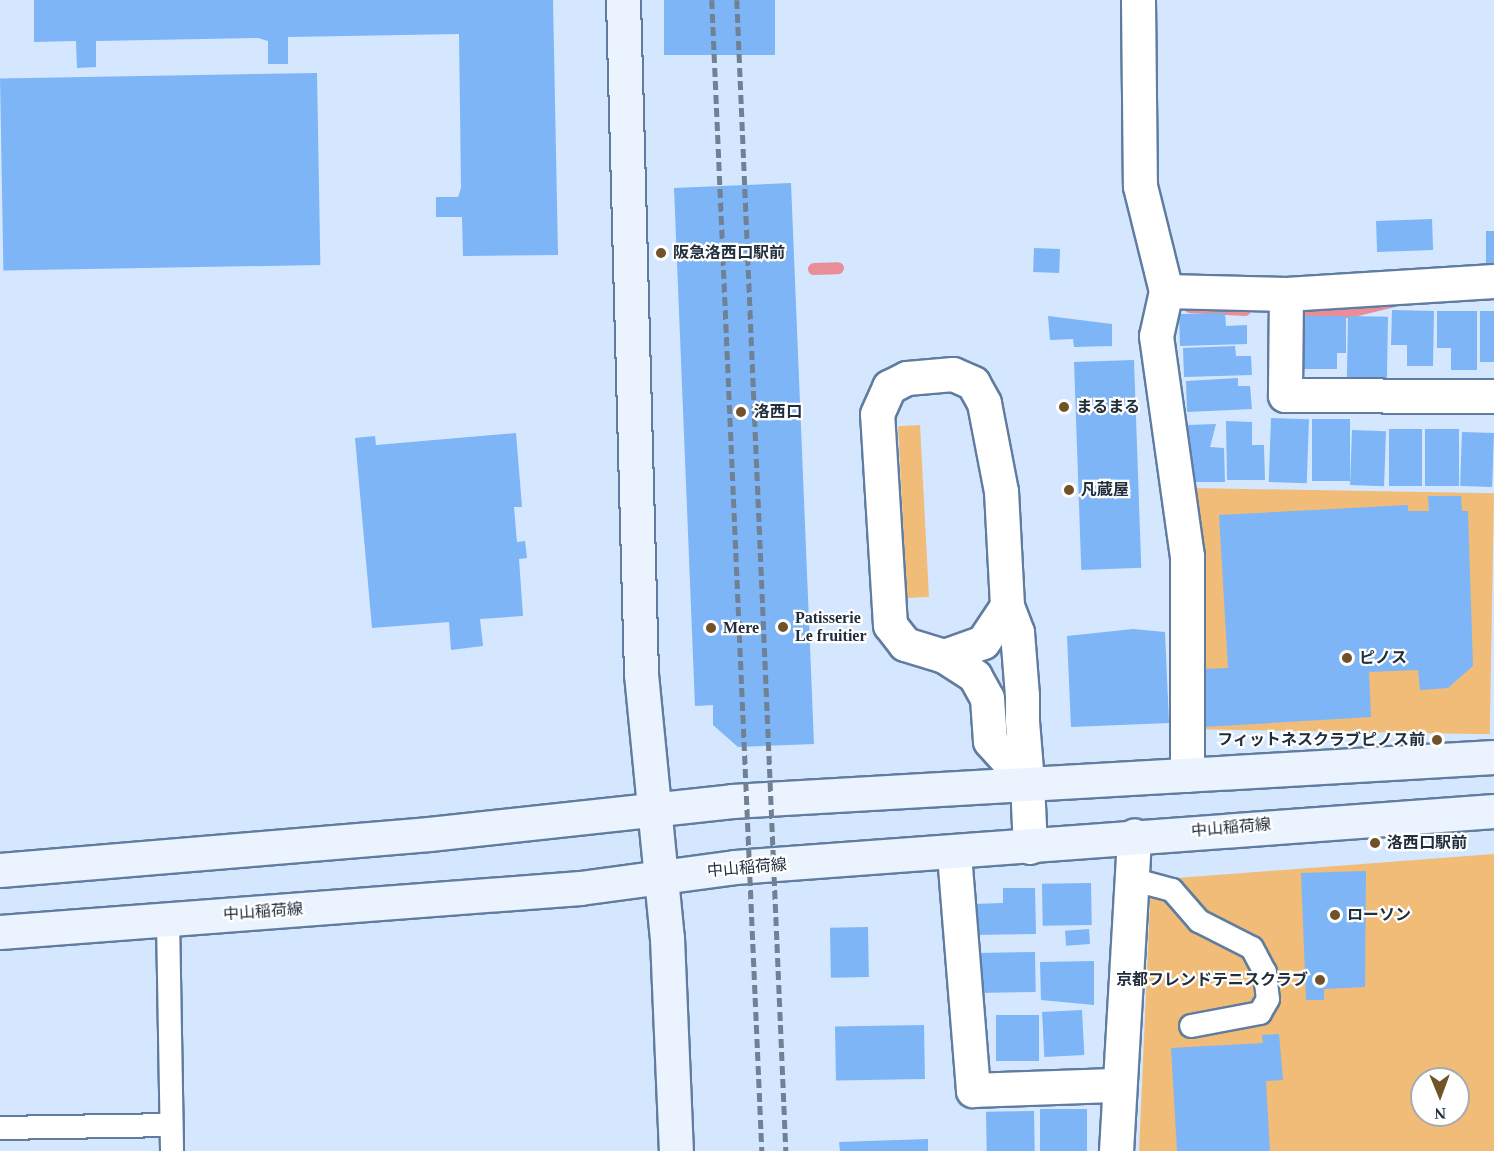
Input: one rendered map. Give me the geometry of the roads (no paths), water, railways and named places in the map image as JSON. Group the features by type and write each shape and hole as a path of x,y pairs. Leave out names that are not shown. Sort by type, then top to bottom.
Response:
{"main road":[{"path":"623,0 640,674 662,877 676,1151"},
{"path":"0,870 655,810 1027,782 1494,757"},
{"name":"中山稲荷線","path":"0,932 580,888 662,877 954,854 1134,836 1494,812"}],"street":[{"path":"1138,0 1140,186 1166,291 1156,336 1187,556 1187,775"},
{"path":"1166,291 1286,294 1494,281"},
{"path":"1286,294 1285,395 1494,396"},
{"path":"1027,782 990,741 987,699 975,676 944,656 905,644 890,625 877,414 889,387 907,378 954,374 974,383 984,403 1001,491 1006,606 1017,632 1027,782 1030,847"},
{"path":"944,656 983,642 1006,606"},
{"path":"1116,1151 1134,836"},
{"path":"954,854 973,1090 1118,1085"}],"lane":[{"path":"1131,879 1172,890 1199,921 1252,948 1265,972 1268,999 1260,1013 1191,1026"},
{"path":"168,919 172,1151"},
{"path":"0,1128 171,1125"}],"waterway":[{"path":"814,269 838,268"},
{"path":"1310,312 1350,312 1394,301"},
{"path":"1190,307 1245,310"}],"railway":[{"path":"712,0 762,1151"},
{"path":"737,0 786,1151"}],"place":[{"name":"阪急洛西口駅前","path":"661,253"},
{"name":"まるまる","path":"1064,407"},
{"name":"洛西口","path":"741,412"},
{"name":"凡蔵屋","path":"1069,490"},
{"name":"Patisserie Le fruitier","path":"783,627"},
{"name":"Mere","path":"711,628"},
{"name":"ピノス","path":"1347,658"},
{"name":"フィットネスクラブピノス前","path":"1437,740"},
{"name":"洛西口駅前","path":"1375,843"},
{"name":"ローソン","path":"1335,915"},
{"name":"京都フレンドテニスクラブ","path":"1320,980"}]}
